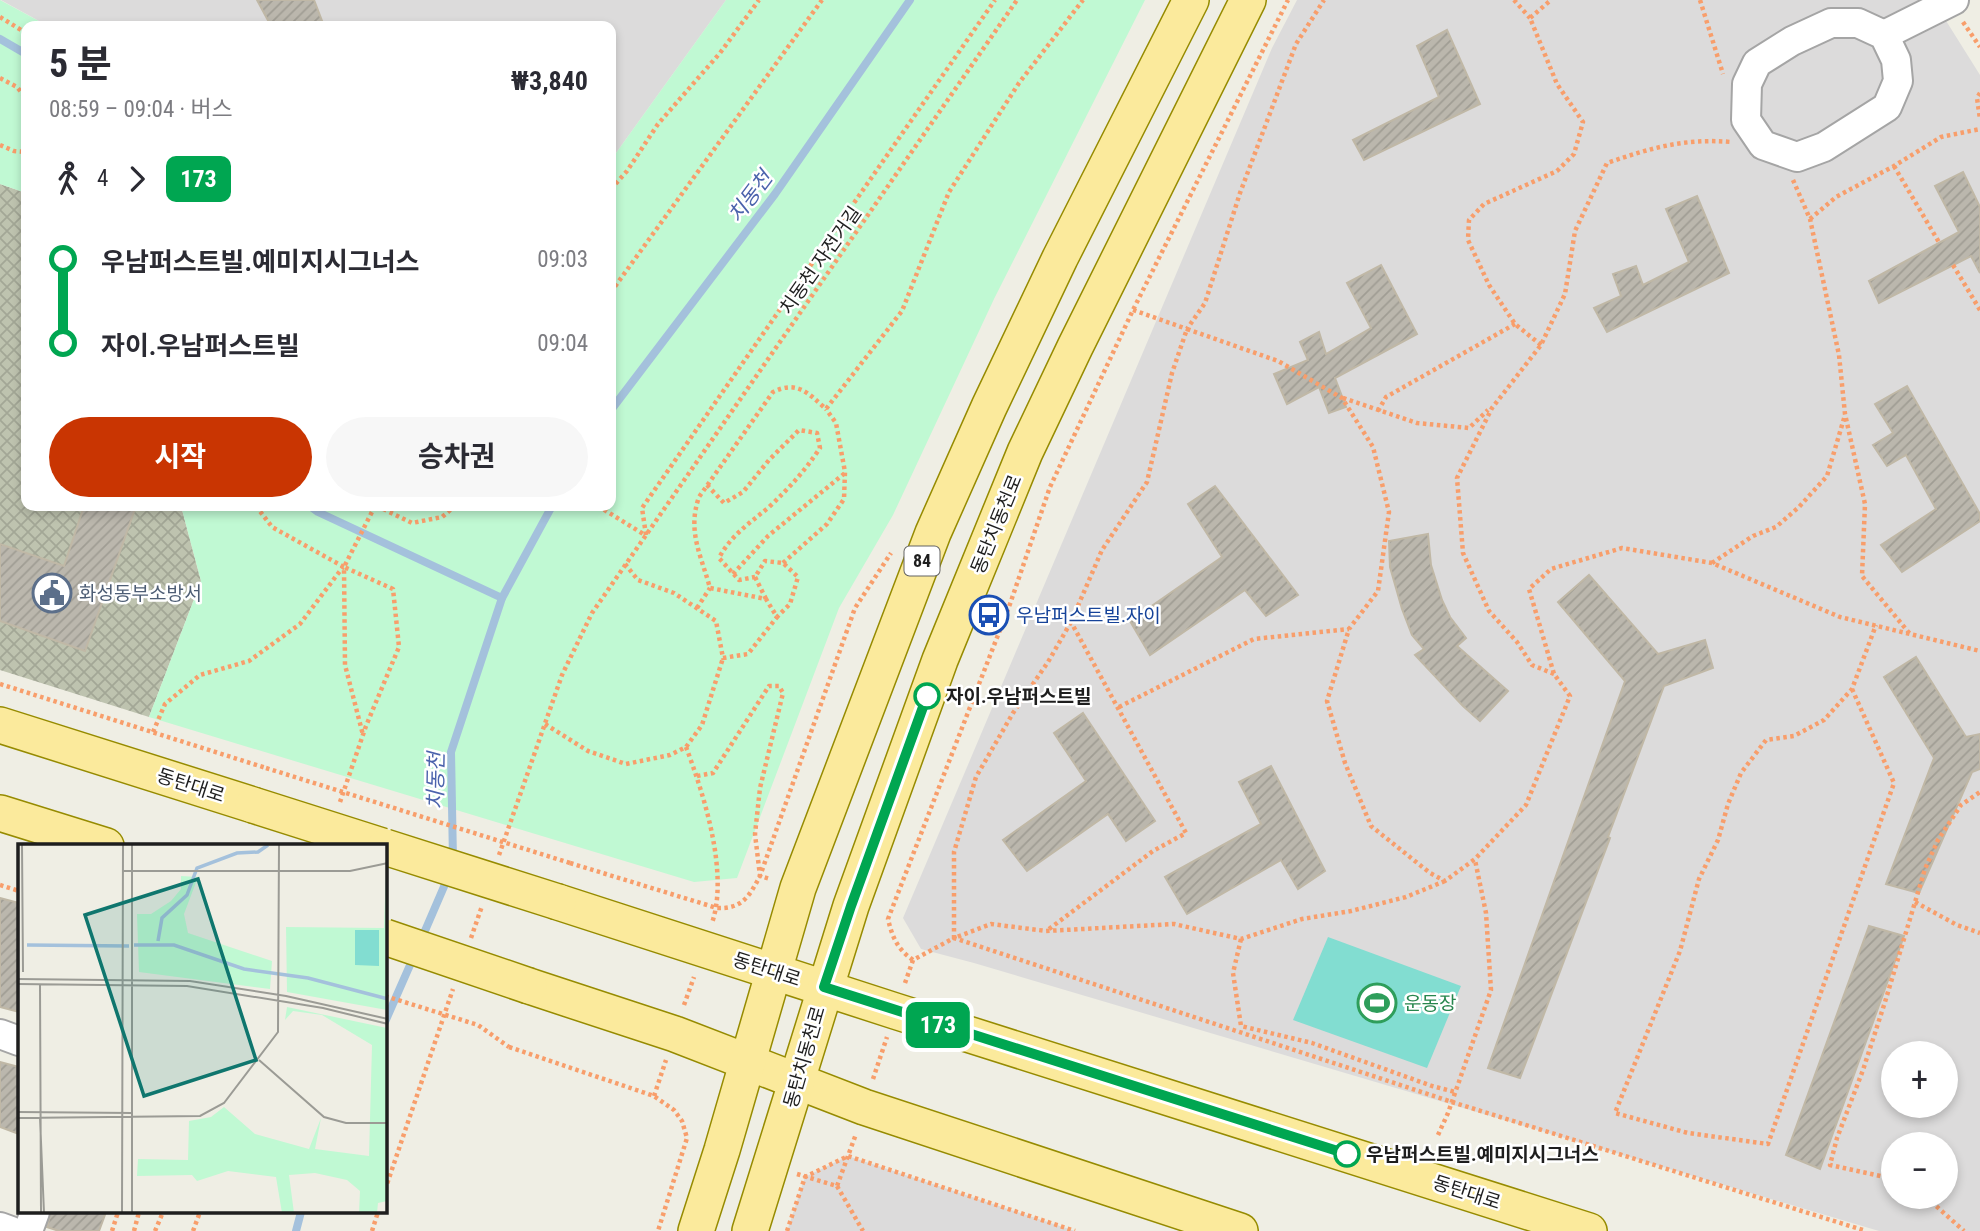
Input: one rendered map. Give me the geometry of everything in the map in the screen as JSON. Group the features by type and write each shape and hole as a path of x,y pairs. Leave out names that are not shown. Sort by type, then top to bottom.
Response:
{"main road":[{"name":"84","path":"696,1231 798,888 933,533 1060,258 1191,0"},
{"name":"동탄치동천로","path":"750,1231 824,987 940,660 1025,452 1074,347 1248,0"},
{"name":"동탄대로","path":"0,725 378,844"},
{"path":"0,813 100,844"},
{"name":"동탄대로","path":"387,847 1590,1231"},
{"path":"387,938 675,1034 864,1107 1240,1231"}],"street":[{"path":"1884,35 1954,0"},
{"path":"1831,23 1858,23 1884,35 1896,60 1898,80 1887,107 1824,147 1797,157 1763,145 1746,120 1746,84 1757,63 1792,41 1831,23"},
{"path":"0,1034 18,1041"},
{"path":"28,1231 33,1214"},
{"path":"0,1227 11,1231"}],"path":[{"path":"616,183 627,171 658,124 720,52 759,0"},
{"path":"616,285 822,0"},
{"path":"646,536 642,508 995,0"},
{"name":"치동천 자전거길","path":"646,536 1017,0"},
{"path":"826,409 902,311 949,192 1019,83 1083,0"},
{"path":"1288,0 1133,310 1050,487 1010,604 888,919 896,944 903,953 913,960 954,938 990,925 1046,931 1174,924 1241,939 1301,919 1350,911 1406,897 1445,881 1475,859 1526,805 1570,696 1555,674 1530,589 1551,569 1622,548 1712,563 1839,617 1980,651"},
{"path":"954,938 954,852 976,777 1071,622 1102,550 1147,482 1172,373 1187,329 1205,303 1240,193 1296,44 1324,0"},
{"path":"1514,0 1530,18 1557,84 1583,122 1574,154 1557,171 1484,204 1469,220 1468,240 1489,285 1515,324 1541,345"},
{"path":"1530,18 1551,0"},
{"path":"0,17 21,30"},
{"path":"0,78 21,91"},
{"path":"1980,93 1977,99 1980,119"},
{"path":"1810,219 1836,197 1941,137 1980,129"},
{"path":"1133,310 1278,361 1342,398 1378,411 1417,423 1469,428 1492,408 1541,345 1565,294 1574,231 1607,163 1659,146 1707,140 1739,143"},
{"path":"0,145 21,152"},
{"path":"1894,166 1940,244"},
{"path":"1792,177 1810,219 1839,355 1845,414 1865,504 1862,576 1911,635"},
{"path":"1953,265 1980,310"},
{"path":"1378,411 1386,397 1515,324"},
{"path":"697,608 710,588 693,527 694,513 707,485 773,392 785,386 798,388 826,409 836,424 845,472 844,499 837,510 827,524 783,563"},
{"path":"1342,398 1373,447 1389,512 1378,591 1349,629 1327,701 1345,763 1371,827 1430,873 1445,881"},
{"path":"1492,408 1457,478 1463,553 1489,611 1517,642 1532,666 1555,674"},
{"path":"1712,563 1753,536 1776,527 1799,507 1827,476 1845,414"},
{"path":"707,485 724,503 743,492 769,460 799,430 817,433 820,448 801,477 744,525 724,547 719,558 738,580 755,577 765,561 783,563 798,577 790,604 748,654 723,658"},
{"path":"733,574 768,536 845,472"},
{"path":"260,511 272,527 344,567 393,589 399,647 363,735 338,809"},
{"path":"153,732 165,704 200,675 249,661 300,624 344,567 372,511"},
{"path":"387,511 412,523 442,516 448,511"},
{"path":"606,511 646,536"},
{"path":"0,684 570,863 717,908 733,909 744,900 760,876 855,608 898,543"},
{"path":"545,724 588,751 626,764 670,755 686,747 702,725 723,658 716,621 674,593 638,580 625,564"},
{"path":"344,567 345,665 363,735"},
{"path":"755,577 777,617"},
{"path":"710,588 766,599"},
{"path":"1046,931 1153,851 1186,833 1071,622"},
{"path":"1852,689 1894,783 1768,1144 1688,1133 1615,1114 1680,951 1699,878 1718,840 1728,804 1741,773 1766,740 1794,736 1824,720 1852,689 1876,625"},
{"path":"1119,707 1254,639 1349,629"},
{"path":"697,776 713,773 769,686 779,686 783,693 760,788 756,822 760,876"},
{"path":"654,1096 717,908 717,861 697,776 686,747"},
{"path":"1881,1176 1830,1164 1869,1052 1925,869 1938,840 1961,805 1980,792"},
{"path":"1438,1135 1490,990 1486,913 1475,859"},
{"path":"0,885 18,891"},
{"path":"1915,902 1957,925 1980,933"},
{"path":"954,938 1452,1102 1866,1231"},
{"path":"1241,939 1233,973 1241,1026 1312,1043 1455,1092"},
{"path":"387,997 478,1025 509,1047 654,1096 674,1110 682,1121 687,1138 658,1231"},
{"path":"837,1186 848,1156"},
{"path":"786,1231 805,1177 848,1156 1075,1231"},
{"path":"805,1177 837,1186 863,1231"},
{"path":"1939,1209 1964,1231"},
{"path":"112,1231 117,1214"},
{"path":"134,1231 138,1214"},
{"path":"155,1231 162,1214"},
{"path":"193,1231 199,1214"},
{"path":"372,1231 377,1214"}],"shaded area":[{"path":"1,0 726,0 616,153 616,21 39,21"},
{"path":"1297,0 1933,0 1980,75 1980,1231 1879,1231 921,949 903,918 1272,48"},
{"path":"0,184 21,191 21,511 182,511 201,581 149,717 0,670"},
{"name":"운동장","path":"1328,937 1461,986 1427,1068 1293,1020"},
{"path":"848,1156 1075,1231 787,1231 805,1177"}],"green space":[{"path":"0,0 39,21 21,21 21,191 0,184"},
{"path":"726,0 1145,0 994,299 893,515 839,608 737,878 694,882 149,717 201,581 182,511 616,511 616,153"}],"building":[{"path":"257,0 314,0 322,21 268,21"},
{"path":"1447,30 1480,104 1364,160 1353,140 1439,97 1417,46"},
{"path":"1963,172 1980,207 1980,273 1971,256 1879,303 1869,281 1959,232 1935,186"},
{"path":"1697,196 1729,273 1607,332 1594,308 1621,296 1613,274 1636,266 1643,285 1689,262 1666,209"},
{"path":"1381,265 1417,334 1335,378 1346,407 1329,413 1319,387 1287,404 1274,374 1308,360 1300,342 1319,332 1326,354 1371,328 1347,283"},
{"path":"1907,386 1980,514 1980,521 1902,572 1881,545 1936,509 1906,455 1887,466 1873,445 1893,433 1875,404"},
{"path":"1215,486 1298,595 1266,616 1245,590 1150,655 1130,621 1222,557 1188,504"},
{"name":"화성동부소방서","path":"82,511 134,511 85,651 0,621 0,544 64,566"},
{"path":"1428,534 1431,565 1442,600 1450,617 1466,638 1457,646 1508,691 1480,721 1415,655 1424,649 1412,635 1390,567 1389,541"},
{"path":"1589,575 1658,654 1705,640 1713,668 1664,686 1520,1078 1488,1068 1625,681 1558,602"},
{"path":"1916,657 1966,737 1980,734 1980,769 1972,772 1919,893 1886,884 1934,758 1884,677"},
{"path":"1083,713 1155,821 1126,841 1108,814 1027,871 1003,840 1086,781 1054,733"},
{"path":"1271,766 1325,871 1298,889 1281,860 1187,914 1165,877 1261,824 1239,782"},
{"path":"0,898 18,903 18,1012 0,1007"},
{"path":"1869,926 1904,936 1820,1169 1786,1155"},
{"path":"0,1062 18,1067 18,1134 0,1127"},
{"path":"50,1214 105,1214 99,1231 59,1231 47,1227"}],"waterway":[{"name":"치동천","path":"616,403 775,194 910,0"},
{"path":"0,39 21,51"},
{"path":"317,511 502,598"},
{"name":"치동천","path":"453,860 451,752 502,598 549,511"},
{"name":"치동천","path":"421,940 449,875"},
{"name":"치동천","path":"387,1017 414,956"},
{"name":"치동천","path":"296,1231 300,1214"}],"bus line":[{"name":"173","path":"927,696 824,987 1347,1154"}],"place":[{"name":"화성동부소방서","path":"52,593"},
{"name":"우남퍼스트빌.자이","path":"989,615"},
{"name":"자이.우남퍼스트빌","path":"927,696"},
{"name":"운동장","path":"1377,1003"},
{"name":"우남퍼스트빌.예미지시그너스","path":"1347,1154"}]}
